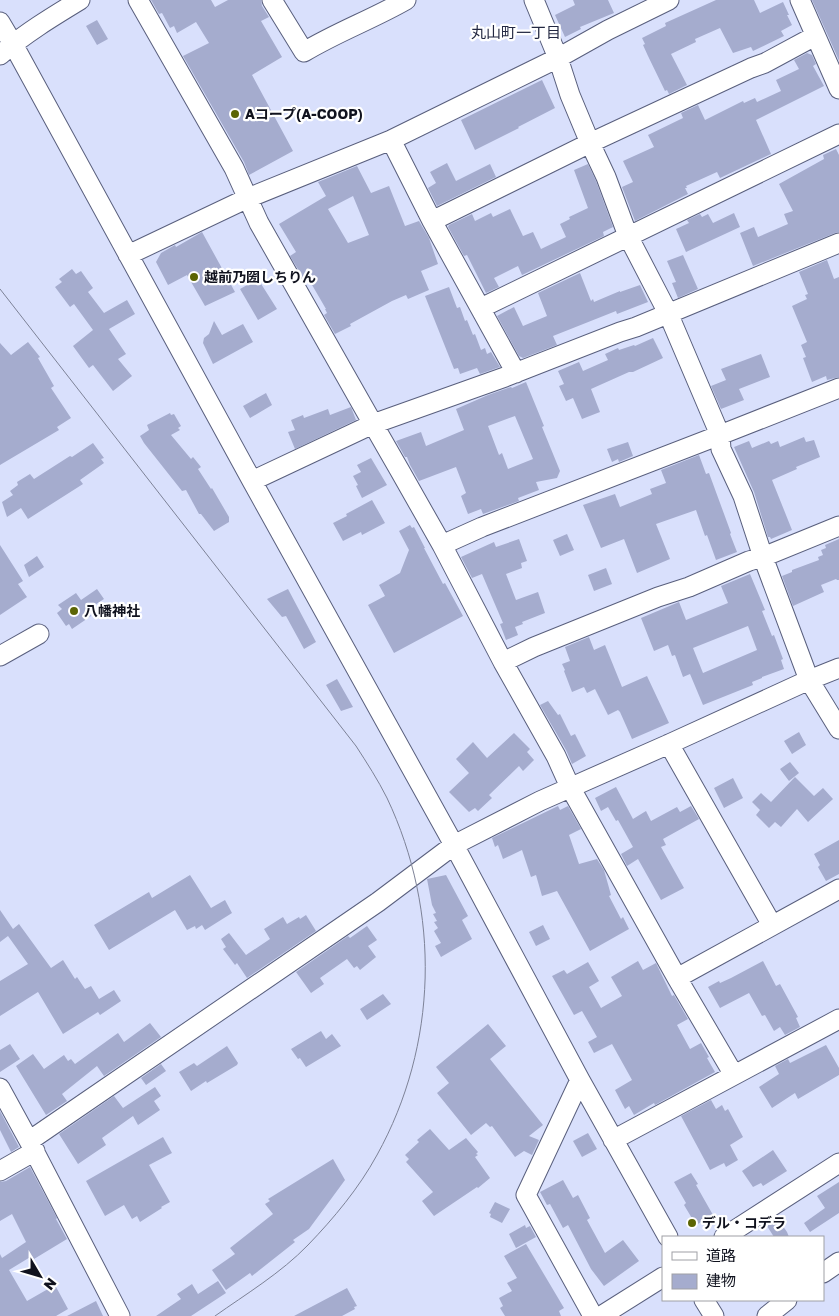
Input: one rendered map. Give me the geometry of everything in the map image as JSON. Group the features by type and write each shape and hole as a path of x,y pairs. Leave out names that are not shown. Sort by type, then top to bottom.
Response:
{"street":[{"path":"7,49 45,21 80,0"},
{"path":"138,0 234,168 259,223 442,545 503,662 556,756 570,788 734,1075"},
{"path":"272,0 304,52 406,0"},
{"path":"534,0 558,58 570,95 606,177 628,236 668,313 720,435 722,449 743,496 763,557 809,680 839,729"},
{"path":"128,255 248,198 391,140 558,58 608,30 669,0"},
{"path":"800,0 839,89"},
{"path":"0,22 7,49 128,255 667,1236"},
{"path":"432,220 590,143 765,63 816,36"},
{"path":"480,308 839,134"},
{"path":"391,140 432,220 516,373"},
{"path":"252,481 372,424 516,373 636,327 839,242"},
{"path":"442,545 482,526 839,388"},
{"path":"503,662 561,636 658,597 689,587 839,526"},
{"path":"0,656 39,634"},
{"path":"0,1171 32,1146 378,902 454,846 540,801 839,668"},
{"path":"669,744 772,925"},
{"path":"677,978 839,889"},
{"path":"613,1140 839,1018"},
{"path":"580,1080 526,1195 593,1316"},
{"path":"0,1088 120,1316"},
{"path":"726,1236 839,1163"},
{"path":"824,1272 839,1262"},
{"path":"601,1316 662,1278"},
{"path":"705,1301 714,1316"},
{"path":"767,1316 786,1301"}],"building":[{"path":"151,0 211,0 215,7 228,0 261,0 262,6 269,17 261,21 282,57 252,75 293,151 249,175 244,162 183,56 209,43 196,22 177,33 174,26 170,28 162,13 159,14"},
{"path":"573,0 608,0 614,13 580,27 581,29 565,37 555,15 575,5"},
{"path":"716,0 754,0 760,13 783,2 792,25 781,31 784,36 753,51 751,47 733,53 720,28 695,39 696,42 671,54 687,85 669,94 667,90 665,91 648,56 642,38 666,26 665,23"},
{"path":"812,0 839,0 839,61 837,56"},
{"path":"97,20 108,39 97,45 86,26"},
{"path":"807,53 812,55 816,64 813,66 824,86 756,120 771,154 720,178 717,172 686,186 688,194 635,221 622,187 633,182 623,161 654,147 648,135 683,118 681,113 698,105 705,120 743,101 744,103 755,98 757,102 781,91 776,80 799,69 794,60"},
{"path":"542,80 555,108 475,150 461,120"},
{"path":"836,149 839,155 839,232 753,266 740,233 754,227 758,237 788,224 784,214 793,211 779,184 824,159 823,155"},
{"path":"447,163 456,181 490,164 496,177 437,206 428,188 436,183 430,172"},
{"path":"588,164 613,227 603,232 604,236 522,275 518,266 494,278 499,287 486,293 467,255 464,256 448,227 449,225 472,214 475,221 491,213 493,217 510,209 523,236 533,232 541,249 566,237 560,224 570,219 569,217 588,208 574,170"},
{"path":"357,166 371,193 389,186 405,226 419,221 429,238 438,264 421,271 429,290 408,299 406,295 392,301 335,334 324,315 327,313 326,309 308,278 305,281 290,256 296,252 279,224 326,196 318,182","holes":["353,196 369,235 348,243 328,209"]},
{"path":"734,213 740,227 686,252 676,229 689,223 687,220 700,214 702,217 708,214 713,223"},
{"path":"202,232 235,292 205,306 187,275 168,285 156,262 161,253"},
{"path":"683,255 698,289 678,298 672,283 676,282 667,261"},
{"path":"827,260 834,279 839,277 839,377 827,380 826,376 812,382 803,358 806,357 801,345 807,342 792,306 807,299 805,295 808,294 799,272"},
{"path":"72,269 76,274 81,271 93,288 88,292 104,313 127,300 135,314 109,329 126,354 118,359 132,376 113,391 93,365 89,368 73,346 93,330 74,304 70,307 55,287 62,282 59,279"},
{"path":"580,273 591,301 593,299 594,302 640,285 648,302 617,314 616,311 553,336 557,345 523,358 519,356 497,316 514,307 523,326 547,316 538,293"},
{"path":"258,279 277,309 258,320 240,289"},
{"path":"449,287 457,308 460,307 465,321 467,320 473,335 475,334 481,350 485,348 487,354 491,352 500,367 480,374 477,368 460,374 458,368 454,369 425,296"},
{"path":"214,321 222,335 243,324 253,342 213,364 203,343"},
{"path":"653,338 663,358 591,389 600,412 582,419 573,398 566,401 559,386 564,384 558,371 579,362 583,371 608,360 605,354 618,348 619,350 635,346"},
{"path":"28,342 40,357 38,358 54,386 51,388 71,418 57,427 59,430 0,465 0,343 11,355"},
{"path":"761,354 770,377 739,389 744,400 721,409 711,386 726,380 721,369"},
{"path":"526,382 560,471 557,478 536,482 539,490 518,498 519,501 483,514 481,509 468,514 461,496 466,493 456,467 419,481 407,457 405,457 396,441 421,432 426,446 464,430 456,409 488,395","holes":["515,416 533,459 508,469 502,453 499,455 488,426"]},
{"path":"266,393 272,405 250,418 243,406"},
{"path":"351,407 356,420 295,449 288,432 295,430 291,420 303,415 304,418 328,409 330,415"},
{"path":"170,413 171,415 174,414 181,426 178,428 180,430 171,435 191,459 193,457 201,467 198,469 229,517 229,522 214,531 199,514 186,490 182,491 140,436 149,430 147,425"},
{"path":"804,437 806,442 814,440 820,457 772,480 792,530 771,539 768,537 754,492 734,447 749,441 752,448 769,441 771,444 778,441 780,447"},
{"path":"628,442 633,456 619,462 618,459 612,462 607,449"},
{"path":"93,443 104,458 101,459 104,463 80,480 83,484 28,519 21,508 7,517 2,502 13,495 10,491 18,485 17,482 30,474 34,479"},
{"path":"699,455 706,474 709,473 737,552 716,560 696,510 656,524 670,559 637,573 624,539 601,548 583,505 615,494 620,507 652,494 650,489 666,483 661,470"},
{"path":"371,458 387,485 362,498 353,476 361,472 357,465"},
{"path":"372,500 385,523 362,535 361,532 343,541 333,523"},
{"path":"410,525 412,528 414,527 443,584 445,583 463,616 394,653 368,605 385,596 379,585 400,573 409,550 399,531"},
{"path":"567,534 574,550 560,556 553,540"},
{"path":"519,539 527,561 521,563 522,568 506,574 516,600 538,592 545,613 522,622 523,624 515,627 518,635 506,640 500,624 503,623 482,574 472,578 461,557 494,542 496,547"},
{"path":"839,539 839,580 836,579 821,585 824,592 793,606 782,576 792,572 792,570 819,560 818,557 823,555 821,550 826,548 825,545"},
{"path":"0,545 23,581 18,584 27,597 0,615"},
{"path":"37,556 44,567 29,577 24,565"},
{"path":"606,568 612,584 594,591 588,575"},
{"path":"750,574 765,610 762,611 783,659 781,660 784,669 752,682 753,685 703,705 690,674 683,677 675,655 672,656 668,645 654,651 641,618 679,602 686,620 728,603 721,586","holes":["748,626 757,650 703,673 693,648"]},
{"path":"97,589 104,599 87,610 91,616 72,629 69,624 66,626 57,613 62,609 58,605 76,593 81,600"},
{"path":"288,589 316,642 304,649 286,616 282,617 267,599"},
{"path":"589,637 594,650 605,645 622,687 647,676 669,723 632,739 620,712 618,710 608,715 595,689 587,693 584,687 572,692 562,664 570,661 565,647"},
{"path":"337,679 353,707 341,711 326,685"},
{"path":"548,701 558,715 560,714 571,736 575,734 586,756 572,764 540,705"},
{"path":"799,732 806,745 792,754 784,741"},
{"path":"514,733 530,749 527,752 534,760 523,771 519,766 489,795 492,798 478,811 475,808 469,812 449,792 469,773 456,759 473,742 487,758"},
{"path":"790,762 799,773 789,781 780,769"},
{"path":"795,777 814,796 823,788 833,799 808,822 797,809 781,827 775,822 769,828 756,815 760,810 752,802 761,793 771,802"},
{"path":"733,778 743,798 724,808 714,788"},
{"path":"616,787 633,819 646,811 651,821 677,807 680,812 691,806 699,819 663,839 666,845 661,847 684,888 661,900 638,859 627,866 621,854 633,847 618,820 616,821 608,807 601,811 595,798"},
{"path":"558,806 560,810 568,806 581,829 569,835 579,864 597,859 604,870 611,895 609,896 621,919 623,917 629,929 590,951 557,891 542,896 536,875 531,877 522,850 503,859 498,845 495,847 492,838"},
{"path":"839,840 839,874 826,881 818,867 820,865 814,854"},
{"path":"190,875 211,908 225,900 232,913 205,930 202,925 196,929 195,926 187,930 175,910 109,950 94,925 149,892 152,898"},
{"path":"446,875 468,916 462,920 472,939 441,957 435,946 441,943 434,931 438,928 434,922 437,921 433,914 436,913 432,905 427,879"},
{"path":"0,910 13,929 19,924 51,968 63,960 75,979 77,977 85,989 91,986 99,999 114,990 121,1001 100,1015 98,1012 63,1034 38,992 0,1016 0,981 28,964 8,936 0,942"},
{"path":"306,915 316,931 247,978 237,963 235,965 223,949 226,947 221,939 229,933 246,955 270,939 264,929 283,917 287,924"},
{"path":"543,925 550,939 536,946 529,932"},
{"path":"367,926 377,940 368,946 376,957 360,970 357,966 354,968 347,959 320,978 324,984 311,993 296,972 348,936 350,938"},
{"path":"638,961 643,970 656,963 672,996 674,995 688,1019 677,1025 690,1049 701,1043 715,1072 634,1115 629,1106 625,1109 615,1090 632,1080 612,1044 594,1053 588,1042 597,1037 582,1011 574,1015 552,976 564,970 567,974 588,962 599,981 589,987 601,1008 622,996 611,977"},
{"path":"763,961 776,986 780,984 798,1017 796,1018 800,1027 785,1035 780,1027 774,1031 765,1015 762,1016 749,993 720,1008 708,987 719,981 720,983 731,978"},
{"path":"383,994 391,1004 367,1020 360,1009"},
{"path":"150,1023 161,1037 104,1076 97,1066 62,1094 67,1101 46,1115 16,1066 33,1054 44,1069 64,1055 68,1061 71,1059 75,1064 118,1033 124,1042"},
{"path":"488,1024 506,1046 490,1059 543,1125 529,1136 539,1140 532,1155 524,1151 515,1157 492,1126 490,1127 486,1123 471,1135 437,1093 449,1083 436,1067"},
{"path":"321,1031 326,1039 332,1034 341,1046 306,1067 291,1049"},
{"path":"10,1044 20,1059 0,1072 0,1050"},
{"path":"826,1045 839,1068 839,1075 798,1099 795,1093 772,1108 759,1087 779,1074 775,1066 788,1059 790,1063"},
{"path":"227,1046 238,1063 237,1065 191,1091 179,1072 194,1063 197,1066"},
{"path":"161,1064 166,1071 146,1085 141,1078"},
{"path":"155,1087 161,1096 154,1101 160,1110 138,1125 133,1116 102,1138 106,1145 78,1164 59,1134 114,1096 123,1108"},
{"path":"711,1100 716,1109 722,1105 725,1111 728,1109 743,1137 730,1145 738,1160 726,1167 724,1163 710,1170 681,1116"},
{"path":"0,1111 19,1147 11,1152 0,1130"},
{"path":"430,1129 449,1150 466,1138 478,1152 476,1154 478,1155 475,1157 490,1178 478,1188 434,1216 422,1201 433,1192 406,1162 409,1159 405,1155 419,1142 417,1140"},
{"path":"588,1133 597,1149 582,1157 573,1141"},
{"path":"163,1137 172,1153 149,1165 170,1202 140,1222 137,1216 132,1219 124,1205 105,1216 86,1181"},
{"path":"773,1150 787,1171 763,1186 761,1183 753,1187 742,1171"},
{"path":"333,1159 345,1180 309,1229 293,1240 295,1242 252,1276 250,1273 226,1290 212,1270 235,1254 230,1248 273,1214 265,1204 270,1201 268,1199"},
{"path":"30,1167 67,1239 34,1259 32,1256 9,1270 27,1301 55,1285 68,1309 56,1316 0,1316 0,1254 2,1258 26,1242 12,1214 0,1221 0,1182 6,1181"},
{"path":"691,1173 713,1215 696,1225 684,1205 686,1203 674,1182"},
{"path":"563,1180 573,1198 578,1195 590,1218 587,1220 605,1253 623,1240 639,1261 604,1286 591,1269 568,1225 563,1228 550,1204 547,1205 540,1192"},
{"path":"839,1182 839,1213 810,1232 804,1223 825,1208 817,1196"},
{"path":"495,1202 510,1209 502,1223 490,1217 491,1214 489,1213"},
{"path":"778,1219 789,1236 773,1236 767,1226"},
{"path":"525,1225 526,1228 530,1226 536,1237 516,1248 509,1234"},
{"path":"526,1244 564,1308 559,1311 561,1316 505,1316 500,1308 503,1306 499,1298 512,1291 507,1283 517,1278 504,1256"},
{"path":"218,1281 226,1293 191,1316 156,1316 181,1299 177,1294 192,1284 198,1294"},
{"path":"347,1288 357,1306 342,1316 294,1316"},
{"path":"96,1301 103,1316 67,1316"}],"tram line":[{"path":"0,289 356,746 387,798 405,842 417,886 424,932 425,978 421,1024 412,1069 397,1113 370,1167 346,1202 327,1224 286,1265 215,1316"}],"place":[{"name":"Aコープ(A-COOP)","path":"235,114"},
{"name":"越前乃圀しちりん","path":"194,277"},
{"name":"八幡神社","path":"74,611"},
{"name":"デル・コデラ","path":"692,1223"}],"district":[{"name":"丸山町一丁目","path":"516,33"}]}
